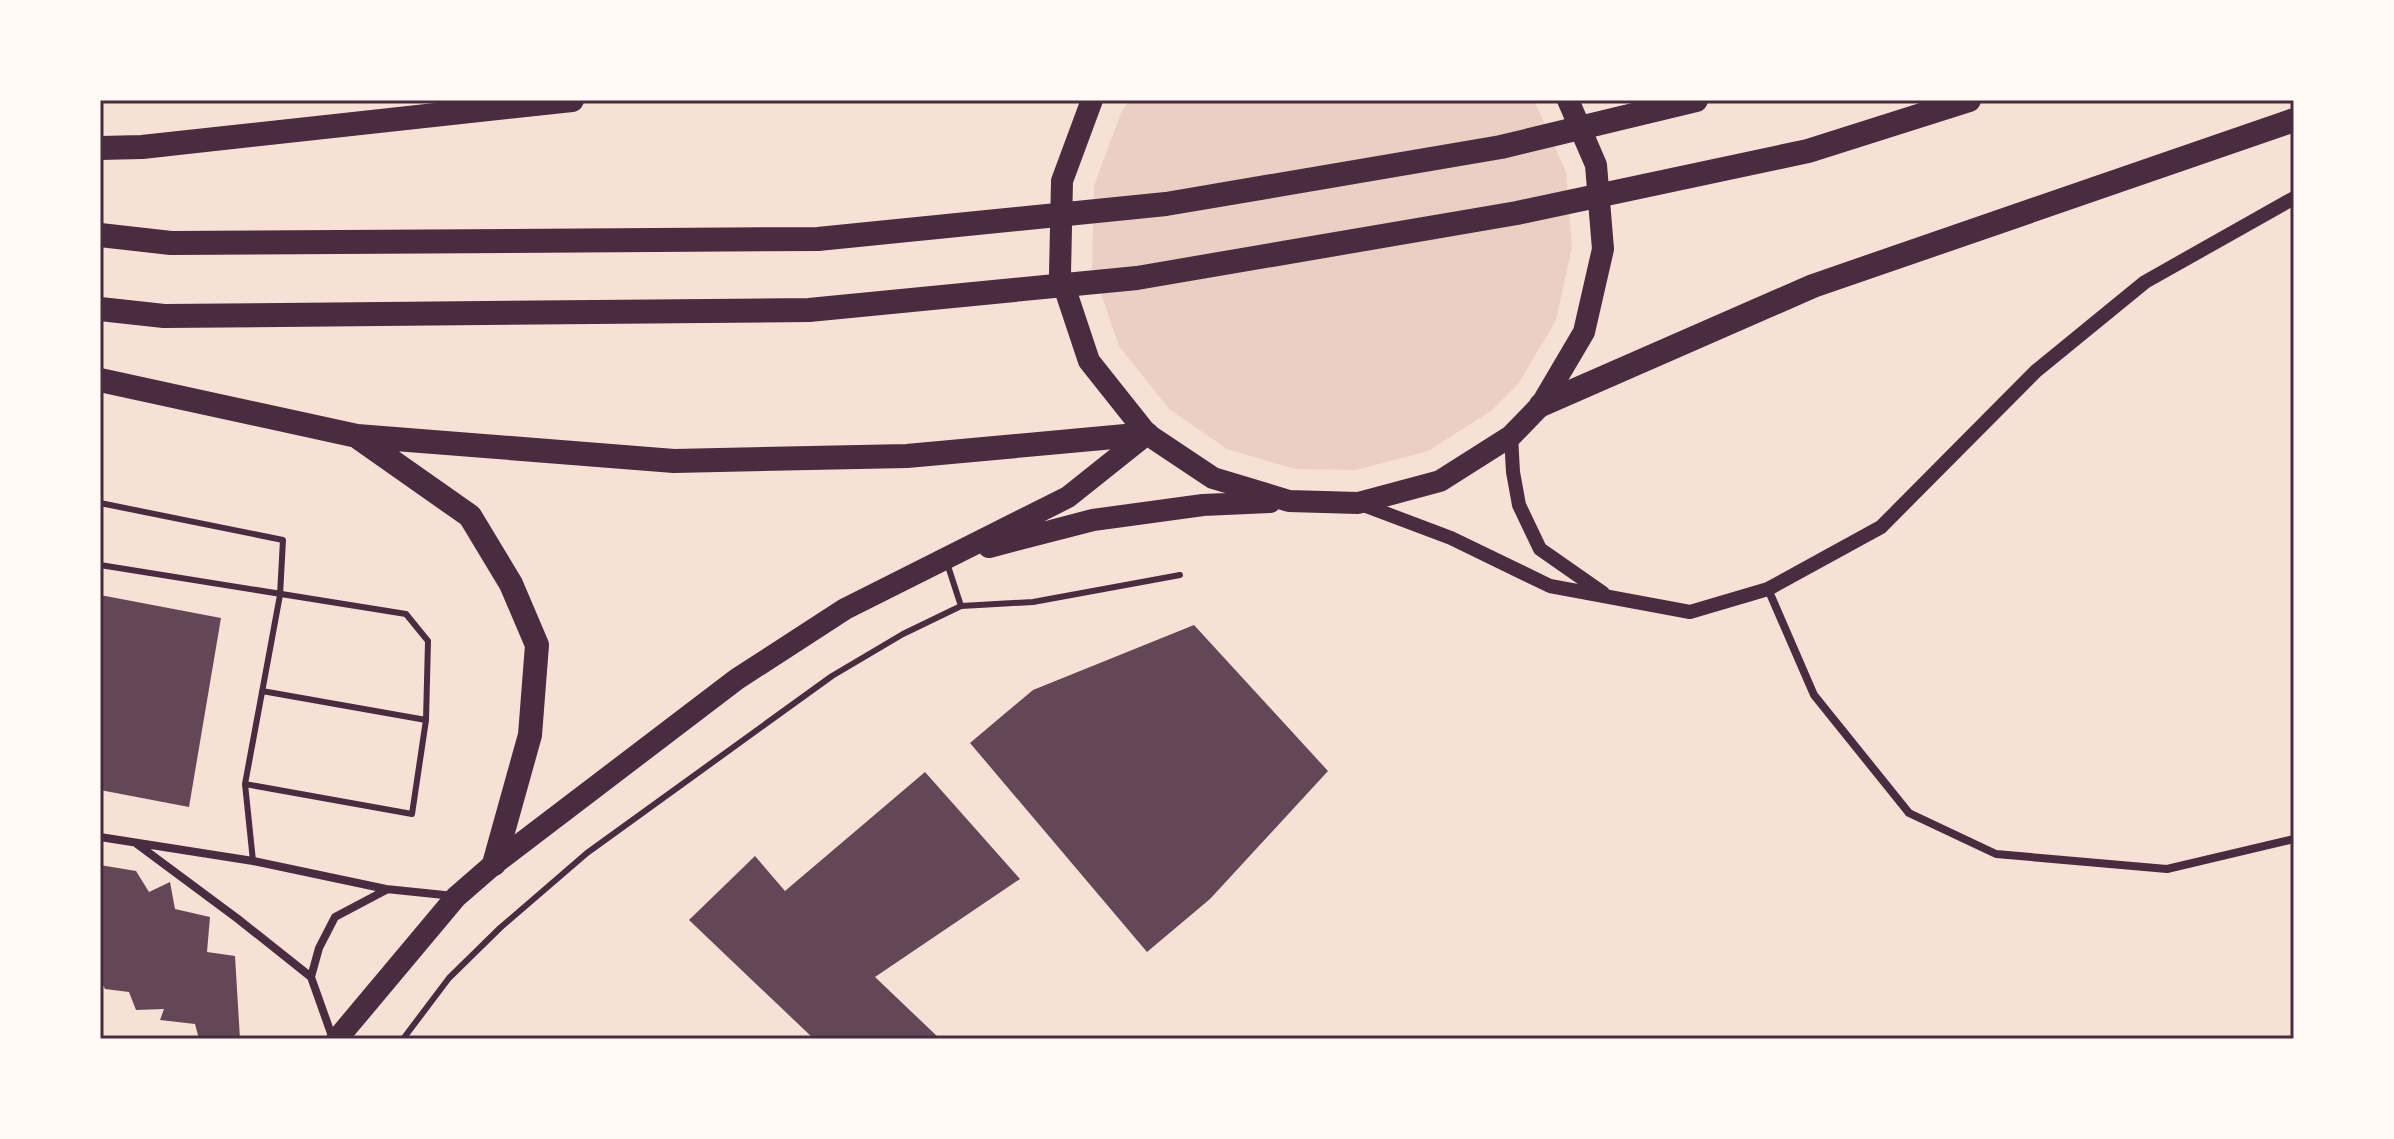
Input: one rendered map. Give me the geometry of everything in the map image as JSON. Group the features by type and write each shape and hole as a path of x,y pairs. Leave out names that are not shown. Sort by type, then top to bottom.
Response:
{"highway":[{"path":"100,148 142,147 572,100"},
{"path":"1092,100 1062,181 1060,274 1089,361 1147,434 1213,478 1289,501"},
{"path":"945,558 1093,520 1203,505 1289,501 1358,503 1440,481 1511,436 1541,405 1584,332 1603,249 1596,165 1568,100"},
{"path":"100,235 171,243 818,239 1166,204 1501,147 1696,100"},
{"path":"100,309 164,316 809,310 1137,278 1517,213 1808,151 1969,100"},
{"path":"1541,405 1813,286 2294,120"},
{"path":"100,380 357,436 674,461 907,456 1147,434"},
{"path":"335,1039 456,897 494,864 737,679 845,609 1068,497 1147,434"},
{"path":"357,436 470,516 511,584 537,645 530,735 494,864"}],"street":[{"path":"1358,503 1451,538 1550,586 1690,612 1768,589 1881,527 2036,371 2145,282 2294,198"},
{"path":"1511,436 1519,505 1540,549 1607,596"},
{"path":"1768,589 1814,695 1909,813 1996,854 2167,869 2294,839"},
{"path":"100,837 253,861 386,889 456,897"},
{"path":"133,841 311,977 335,1039"},
{"path":"311,977 319,948 335,917 386,889"}],"lane":[{"path":"100,503 283,540 280,595 245,784 253,861"},
{"path":"945,558 961,606"},
{"path":"100,565 406,614 428,641 426,720 412,814 245,784"},
{"path":"403,1039 449,978 500,928 587,853 832,676 903,634 961,606 1033,602 1180,575"},
{"path":"262,691 426,720"}],"shaded area":[{"path":"1131,100 1534,100 1566,172 1572,247 1556,320 1518,384 1491,411 1428,451 1356,470 1295,469 1227,449 1169,409 1119,346 1092,268 1094,186 1122,110"}],"building":[{"path":"100,595 221,618 189,807 100,790"},
{"path":"1194,625 1328,771 1210,899 1147,952 970,743 1033,690"},
{"path":"925,772 1020,879 875,977 940,1039 814,1039 689,920 755,856 785,891"},
{"path":"100,865 136,871 149,892 170,882 175,909 210,917 207,952 235,956 240,1039 199,1039 195,1024 160,1020 164,1009 136,1010 129,992 105,989 100,979"}]}
